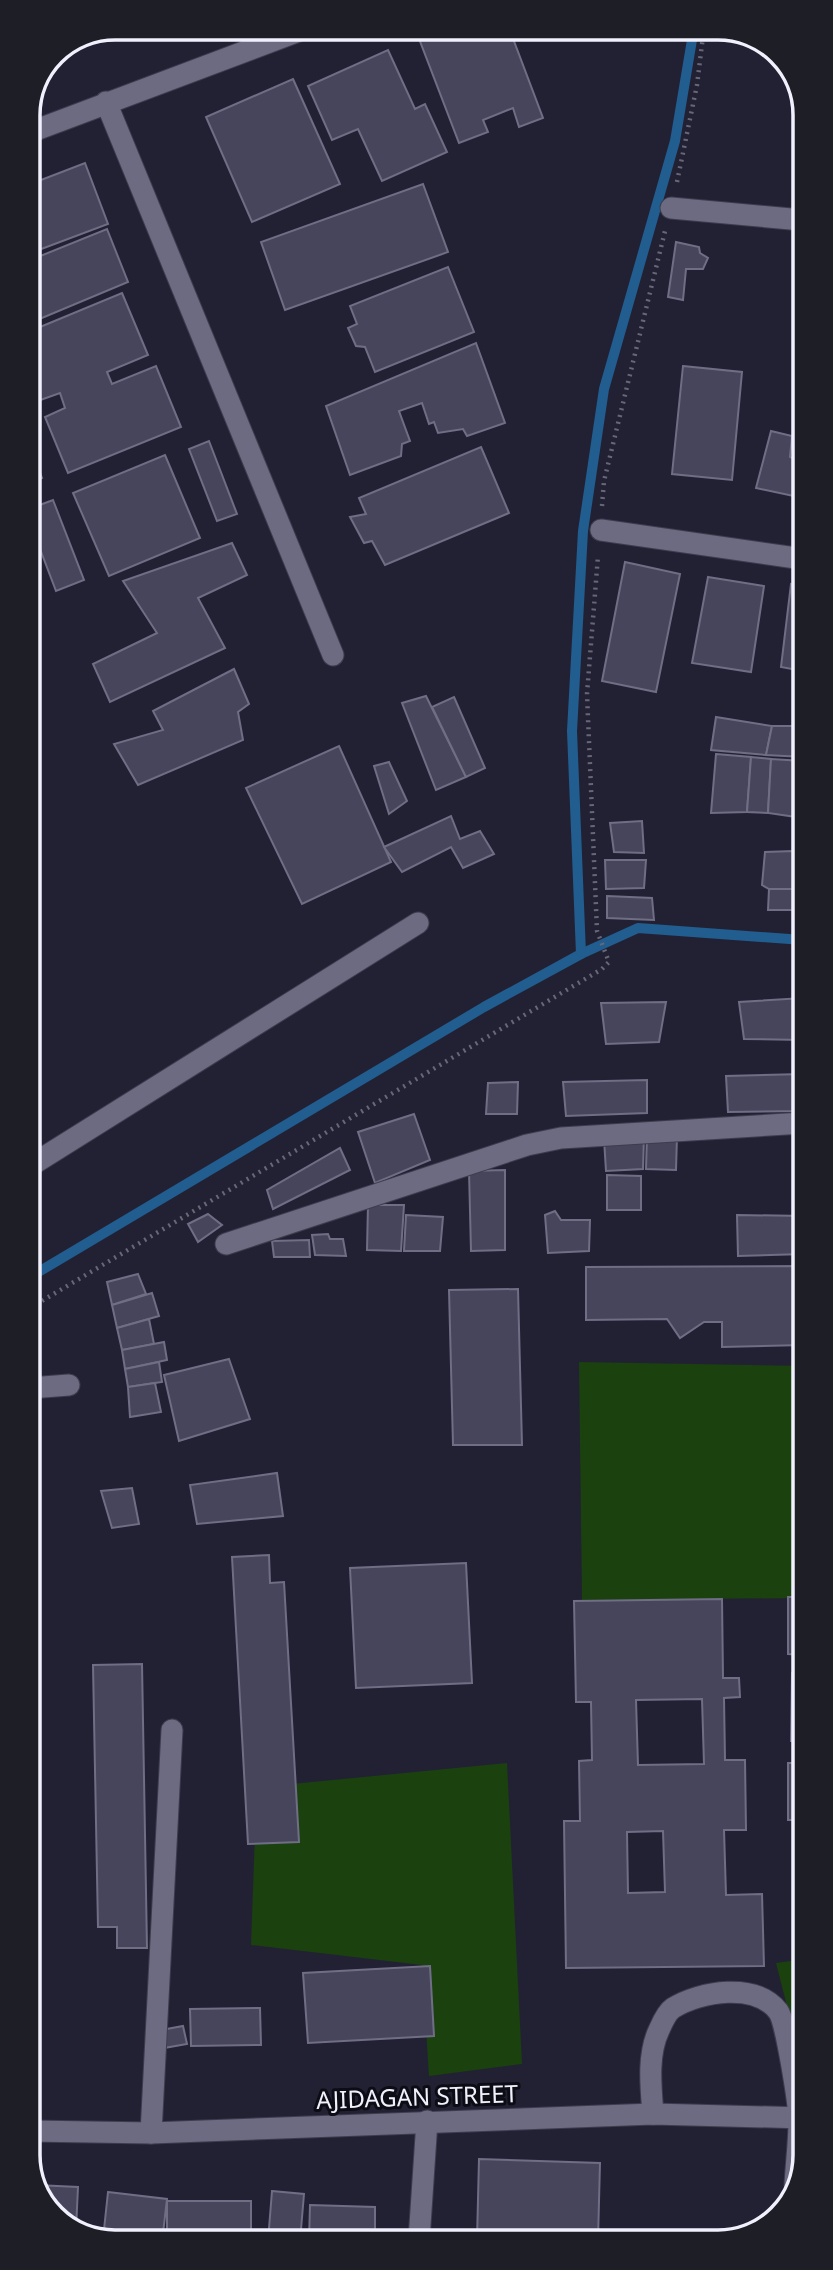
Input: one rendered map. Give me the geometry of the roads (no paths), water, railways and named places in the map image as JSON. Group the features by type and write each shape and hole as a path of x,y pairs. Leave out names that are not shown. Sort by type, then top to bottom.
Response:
{"street":[{"path":"40,128 274,40"},
{"path":"106,102 333,654"},
{"path":"671,208 793,219"},
{"path":"601,530 793,558"},
{"path":"40,1160 418,923"},
{"path":"226,1244 538,1142 561,1138 793,1124"},
{"path":"40,1387 69,1385"},
{"path":"151,2133 172,1730"},
{"path":"653,2115 653,2057 657,2032 671,2009 703,1996 733,1992 760,1998 779,2012 793,2068"},
{"name":"AJIDAGAN STREET","path":"40,2131 151,2133 427,2121 653,2115 727,2114 793,2118"},
{"path":"420,2230 427,2121"}],"waterway":[{"path":"40,1271 484,1007 581,954 572,731 583,531 604,389 675,141 692,40"},
{"path":"581,954 638,928 793,939"}]}
